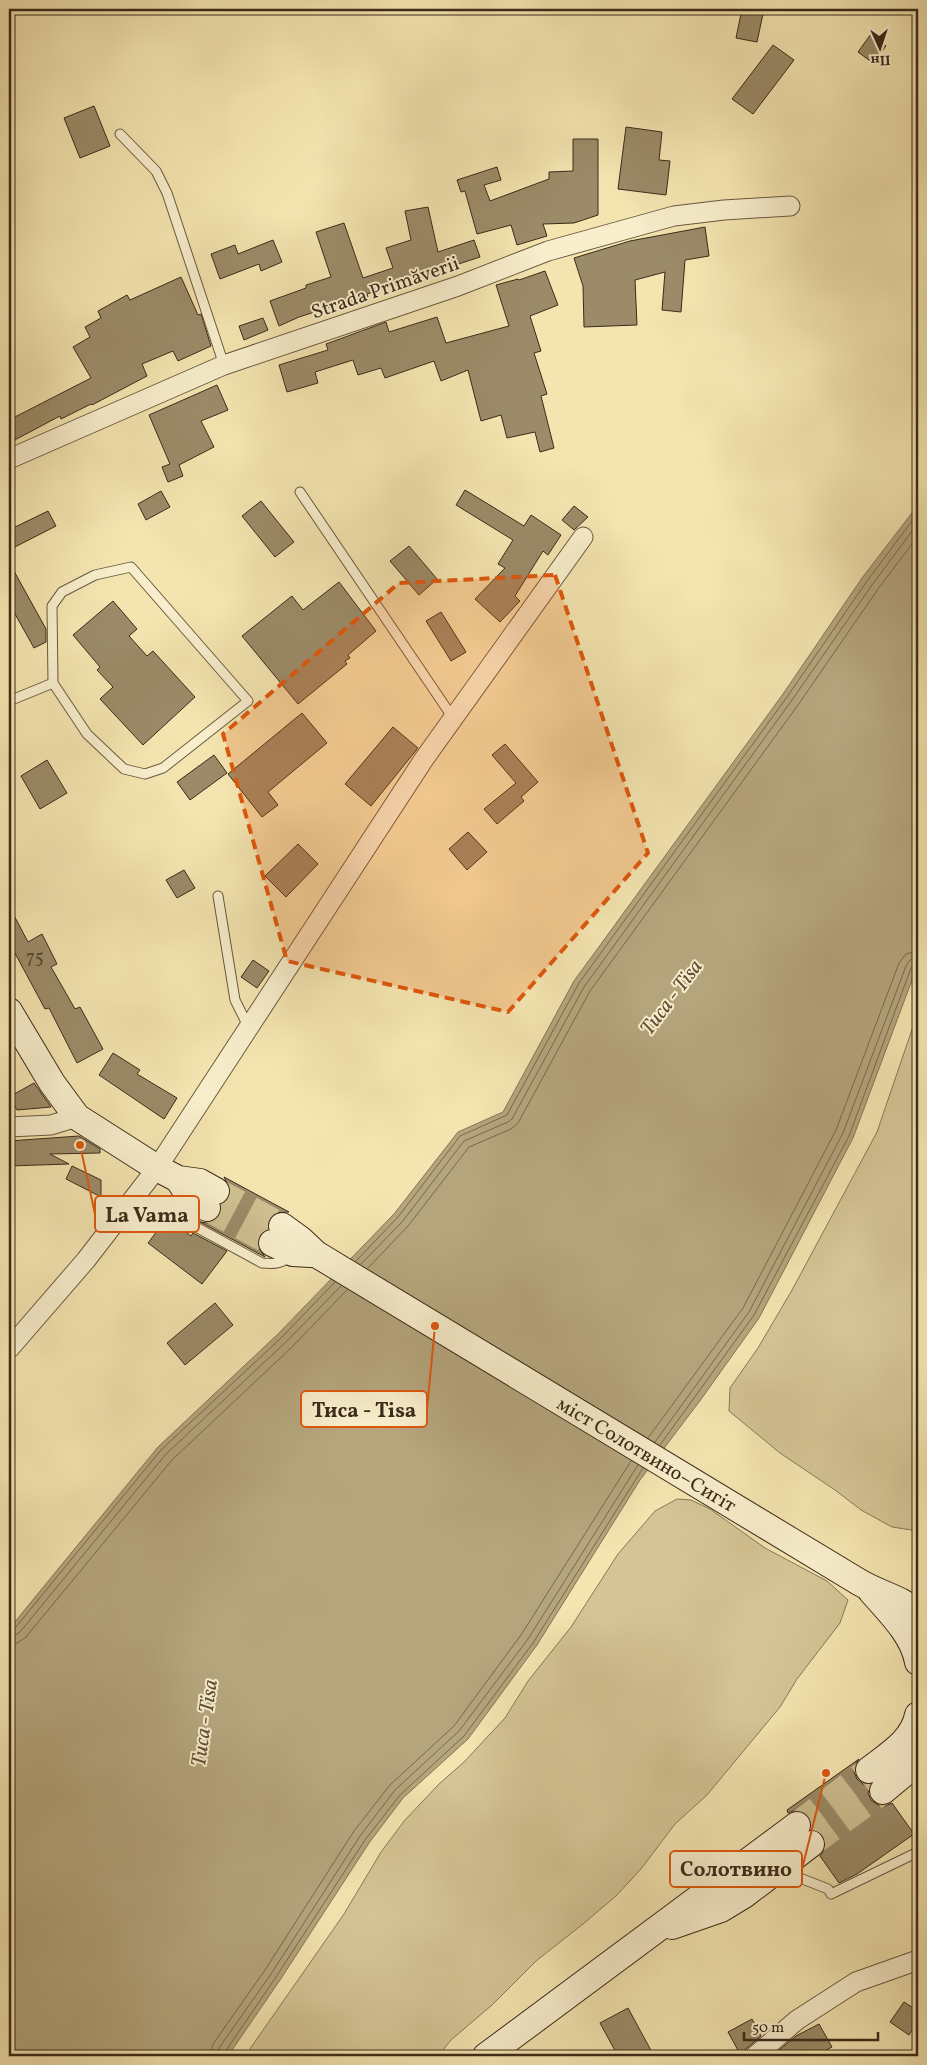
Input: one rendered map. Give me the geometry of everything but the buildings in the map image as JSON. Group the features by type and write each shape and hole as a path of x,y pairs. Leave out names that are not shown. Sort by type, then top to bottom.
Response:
{"street":[{"name":"Strada Primăverii","path":"9,459 224,365 449,289 548,251 665,218 724,210 790,206"},
{"path":"9,1349 86,1260 190,1189 249,1029 365,847 453,718 583,537"},
{"path":"9,1011 52,1083 77,1118 190,1189"},
{"path":"9,1127 51,1125 77,1118"},
{"name":"міст Солотвино–Сигіт","path":"299,1248 435,1326 864,1586"},
{"path":"864,1586 907,1603 918,1613"},
{"path":"864,1586 902,1628 914,1647 918,1662"},
{"path":"918,1715 912,1732 876,1781 918,1762"},
{"path":"486,2056 648,1934 722,1909 744,1895 767,1861 804,1834"},
{"path":"755,2056 797,2020 856,1982 918,1960"}],"lane":[{"path":"120,134 156,171 167,193 224,365"},
{"path":"300,492 453,718"},
{"path":"131,567 248,701 163,768 146,774 124,770 87,734 53,683 52,606 62,592 95,575 131,567"},
{"path":"9,701 53,683"},
{"path":"218,896 235,1000 249,1029"},
{"path":"190,1189 190,1220 196,1227 262,1264 274,1264 285,1260 299,1248"},
{"path":"767,1861 828,1889 830,1894 918,1852"}],"highlighted area":[{"path":"555,575 648,853 508,1012 287,961 223,734 399,583"}],"shaded area":[{"path":"918,1012 918,1531 892,1527 861,1510 780,1453 729,1411 730,1388 758,1348 792,1290 877,1132"},
{"path":"677,1499 691,1500 710,1509 765,1548 827,1581 848,1600 840,1623 797,1679 780,1707 707,1795 675,1824 641,1869 616,1896 536,1961 492,2005 451,2040 438,2056 245,2056 344,1914 381,1852 405,1820 439,1784 464,1762 505,1718 528,1681 571,1627 618,1554 655,1511"}],"water":[{"path":"918,505 918,964 853,1138 759,1318 640,1480 537,1645 468,1739 403,1798 369,1843 228,2056 9,2056 9,1629 158,1447 279,1333 394,1214 458,1132 503,1112 574,981 783,694 862,578"}],"tunnel":[{"path":"216,1191 282,1226"},
{"path":"207,1208 272,1243"},
{"path":"797,1825 869,1770"},
{"path":"811,1844 883,1791"}],"place":[{"name":"La Vama","path":"80,1145"},
{"name":"Тиса - Tisa","path":"435,1326"},
{"name":"Солотвино","path":"826,1773"}]}
